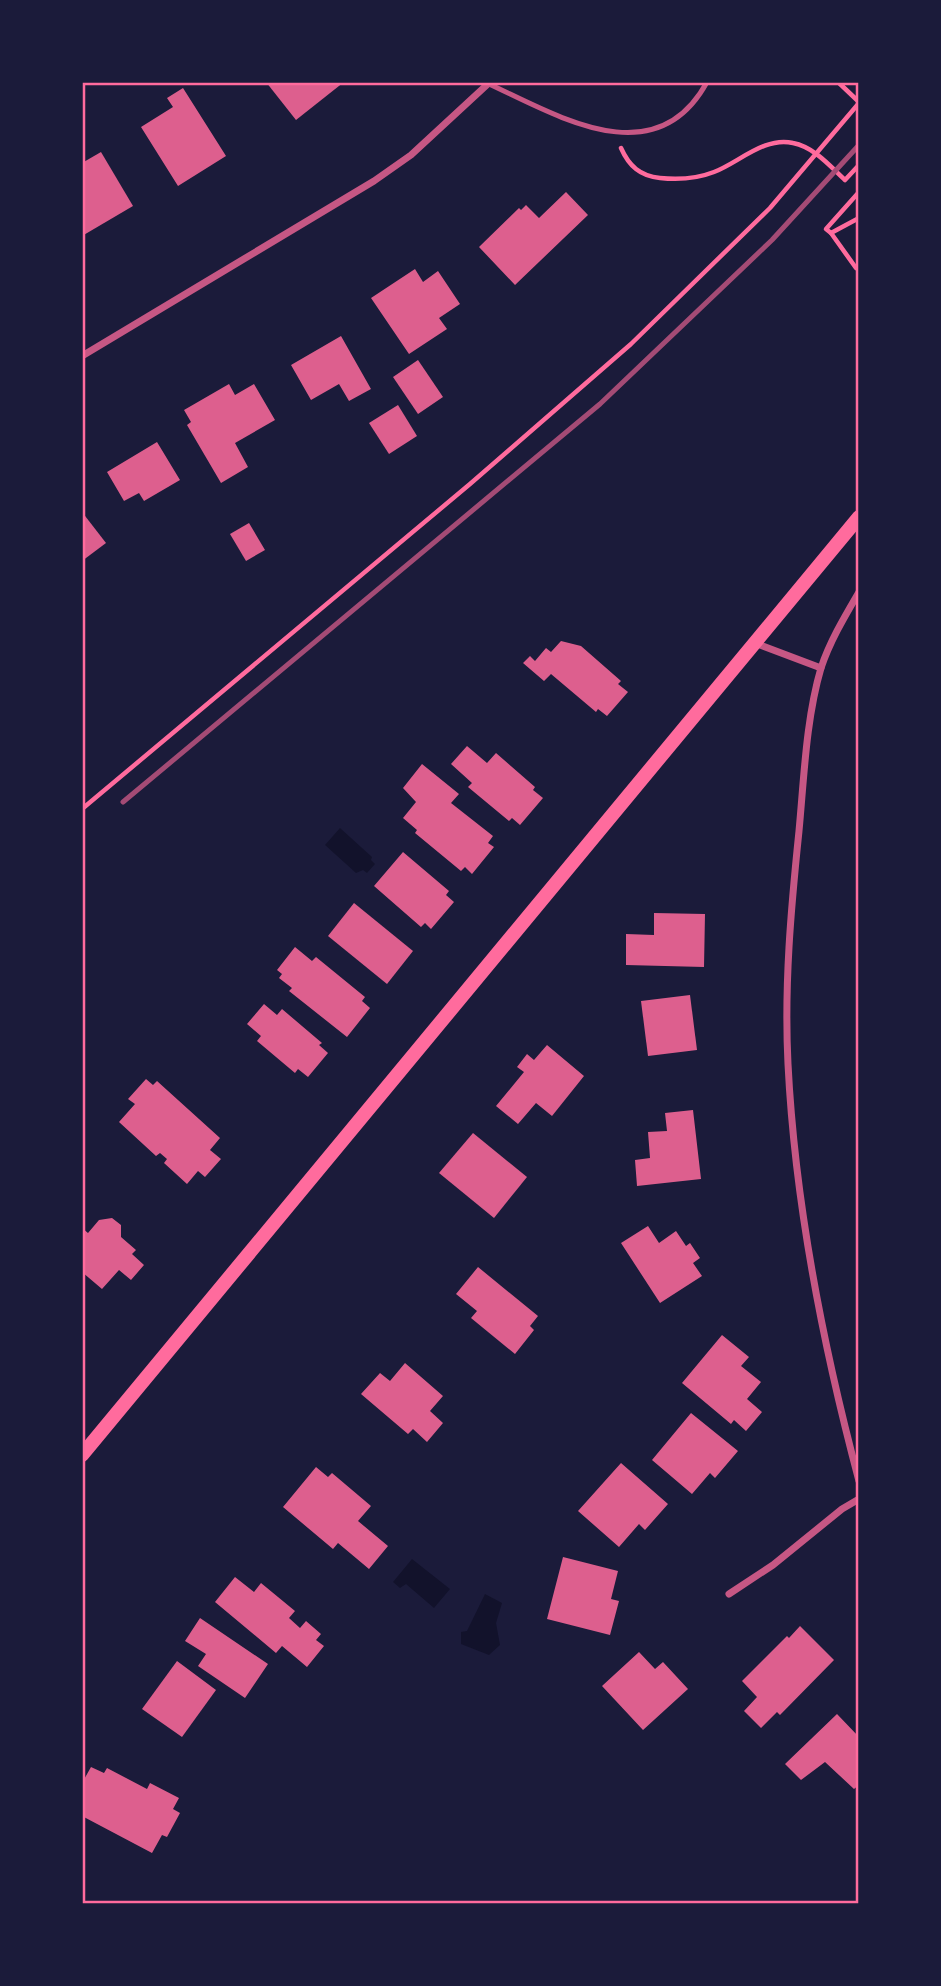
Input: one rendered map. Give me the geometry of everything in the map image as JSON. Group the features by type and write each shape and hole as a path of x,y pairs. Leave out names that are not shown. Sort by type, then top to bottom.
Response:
{"main road":[{"path":"82,1455 859,517"}],"street":[{"path":"82,356 374,181 411,156 489,83"},
{"path":"859,592 836,631 821,668 804,774 788,972 788,1064 795,1154 815,1289 859,1481"},
{"path":"755,643 821,668"},
{"path":"729,1594 773,1565 842,1509 859,1499"}],"lane":[{"path":"489,83 576,124 617,133 638,134 670,122 698,97 707,82"}],"path":[{"path":"82,809 470,484 631,344 770,208 859,103 838,82"},
{"path":"617,133 621,148 633,168 656,178 694,178 714,172 779,142 793,143 816,153 845,180 859,165"},
{"path":"856,268 826,229 859,192"},
{"path":"831,233 859,218"}],"shaded area":[{"path":"340,828 372,857 371,860 375,864 367,873 363,870 356,873 325,845"},
{"path":"412,1559 450,1589 434,1608 406,1584 400,1588 393,1582"},
{"path":"485,1594 502,1603 496,1623 500,1645 489,1655 461,1644 461,1632 467,1631"}],"building":[{"path":"266,82 344,82 296,120"},
{"path":"183,88 226,156 178,186 141,127 173,107 167,98"},
{"path":"101,152 133,206 82,236 82,163"},
{"path":"566,192 588,215 515,285 479,247 519,208 521,210 526,205 539,218"},
{"path":"415,269 423,282 438,271 460,304 439,318 447,329 409,354 371,298"},
{"path":"341,336 371,389 349,401 339,384 311,400 291,365"},
{"path":"418,360 443,397 418,414 393,377"},
{"path":"229,384 235,395 254,384 275,420 235,443 248,467 221,483 187,425 191,422 184,410"},
{"path":"398,405 417,436 389,454 369,423"},
{"path":"157,442 180,480 144,501 139,493 124,501 107,472"},
{"path":"82,512 106,543 82,561"},
{"path":"249,523 265,550 246,561 230,534"},
{"path":"561,641 581,646 621,681 618,684 628,692 607,716 598,709 596,712 551,674 544,681 523,663 530,656 535,661 546,648 551,652"},
{"path":"467,746 487,763 496,753 535,787 533,790 543,798 520,825 512,818 509,821 468,787 472,783 451,764"},
{"path":"422,764 459,794 451,803 493,836 488,843 494,847 472,874 465,867 461,871 415,833 417,830 403,818 416,802 403,788"},
{"path":"403,852 449,891 446,895 454,902 431,929 425,923 421,927 374,886"},
{"path":"354,903 413,951 387,984 328,936"},
{"path":"654,913 705,914 704,967 626,965 626,934 654,935"},
{"path":"295,947 312,961 316,957 365,997 362,1001 370,1008 347,1037 289,991 292,988 279,978 282,974 277,970"},
{"path":"690,995 697,1050 648,1056 641,1001"},
{"path":"264,1004 277,1015 282,1009 322,1043 319,1045 328,1053 308,1077 298,1069 295,1073 257,1041 261,1036 247,1024"},
{"path":"547,1045 584,1076 552,1116 536,1103 518,1124 496,1106 524,1072 517,1067 527,1054 534,1060"},
{"path":"146,1079 153,1085 157,1081 220,1138 210,1150 221,1159 205,1177 198,1171 187,1184 164,1163 167,1159 160,1153 156,1156 119,1122 135,1104 128,1099"},
{"path":"693,1110 701,1179 637,1186 635,1160 650,1158 648,1132 667,1131 665,1113"},
{"path":"473,1133 527,1177 494,1218 439,1173"},
{"path":"112,1218 121,1225 121,1237 136,1250 132,1254 144,1265 131,1280 119,1270 102,1289 82,1272 82,1228 88,1233 99,1220"},
{"path":"648,1226 659,1243 676,1231 686,1246 690,1243 700,1258 693,1263 702,1276 660,1303 621,1243"},
{"path":"478,1267 538,1316 530,1326 534,1330 515,1354 471,1318 477,1311 456,1294"},
{"path":"722,1335 749,1357 741,1366 761,1382 747,1399 762,1412 746,1431 734,1420 731,1424 682,1383"},
{"path":"405,1363 443,1396 430,1411 443,1423 427,1442 413,1429 408,1434 361,1394 380,1373 390,1381"},
{"path":"691,1413 738,1451 715,1478 710,1473 692,1494 652,1460"},
{"path":"621,1463 668,1504 645,1530 639,1524 619,1547 578,1511"},
{"path":"316,1467 328,1477 332,1473 371,1506 358,1521 388,1546 369,1569 338,1543 333,1549 283,1507"},
{"path":"563,1557 618,1571 611,1599 619,1601 610,1635 547,1619"},
{"path":"235,1577 254,1592 261,1583 295,1611 289,1618 300,1628 306,1621 321,1634 316,1640 324,1646 307,1667 282,1646 276,1653 215,1602"},
{"path":"200,1618 268,1664 245,1698 198,1666 206,1654 185,1641"},
{"path":"800,1626 834,1660 780,1715 777,1712 761,1728 744,1711 757,1697 742,1681"},
{"path":"639,1652 655,1669 663,1662 688,1689 643,1730 602,1686"},
{"path":"177,1661 216,1690 182,1737 142,1709"},
{"path":"837,1714 859,1737 859,1785 854,1789 825,1762 801,1780 785,1764"},
{"path":"91,1767 104,1773 107,1768 147,1789 150,1783 179,1798 173,1809 180,1813 167,1837 162,1835 152,1853 82,1816 82,1783"}],"railway":[{"path":"123,802 600,404 772,240 859,145"}]}
